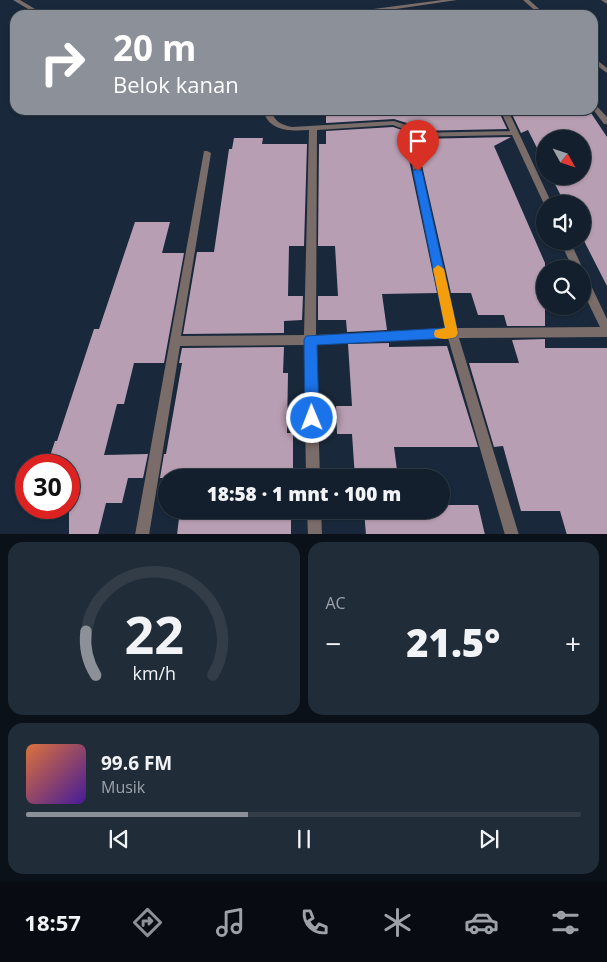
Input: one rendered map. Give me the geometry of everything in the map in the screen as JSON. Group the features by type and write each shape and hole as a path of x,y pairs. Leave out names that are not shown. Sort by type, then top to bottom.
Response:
{"street":[{"path":"16,0 33,10"},
{"path":"380,10 454,0"},
{"path":"526,0 537,10"},
{"path":"598,111 607,122"},
{"path":"268,115 269,120 278,127 292,129 394,123 406,128 410,135 452,333 512,534"},
{"path":"506,115 544,195"},
{"path":"313,129 310,340 313,469"},
{"path":"410,135 514,133"},
{"path":"142,534 207,152"},
{"path":"175,341 310,340 452,333 607,331 591,297"},
{"path":"314,519 315,534"}],"building":[{"path":"326,115 500,115 507,129 413,131 410,124 394,119 326,123"},
{"path":"512,115 592,115 607,137 607,286 589,250 591,250 591,195 560,195 556,185 591,185 591,130 536,130 536,146 528,130 521,133"},
{"path":"393,127 402,130 404,136 437,293 382,294 387,330 347,332 346,320 318,320 318,296 338,296 335,246 318,246 319,144 326,144 326,131"},
{"path":"511,137 494,146 536,242 536,250 539,250 544,260 536,260 536,315 545,315 545,326 507,326 504,315 478,315 471,293 451,293 416,139"},
{"path":"234,138 263,138 262,144 307,144 304,246 289,246 288,296 303,296 302,320 284,321 284,333 183,334 197,252 214,252 229,149 232,149"},
{"path":"135,222 170,222 162,253 184,253 164,363 134,363 124,404 117,404 104,455 148,454 143,478 128,478 122,503 106,503 98,534 69,534 69,519 80,519 80,454 51,454 55,441 57,441 94,329 99,329"},
{"path":"545,339 545,348 607,348 607,534 567,534 560,511 521,511 503,446 494,447 469,363 519,363 512,340"},
{"path":"389,343 389,347 447,346 478,447 394,447 397,469 354,469 352,434 337,434 336,406 352,406 348,344"},
{"path":"284,347 283,373 288,373 287,433 293,433 293,469 162,469 164,454 166,454 182,363 179,363 182,348"},
{"path":"450,505 478,505 485,534 366,534 365,519 450,519"},
{"path":"179,519 291,519 291,534 177,534"}],"slow traffic":[{"path":"438,269 452,333 440,334"}],"route":[{"path":"312,418 310,340 452,333 418,171"}]}
